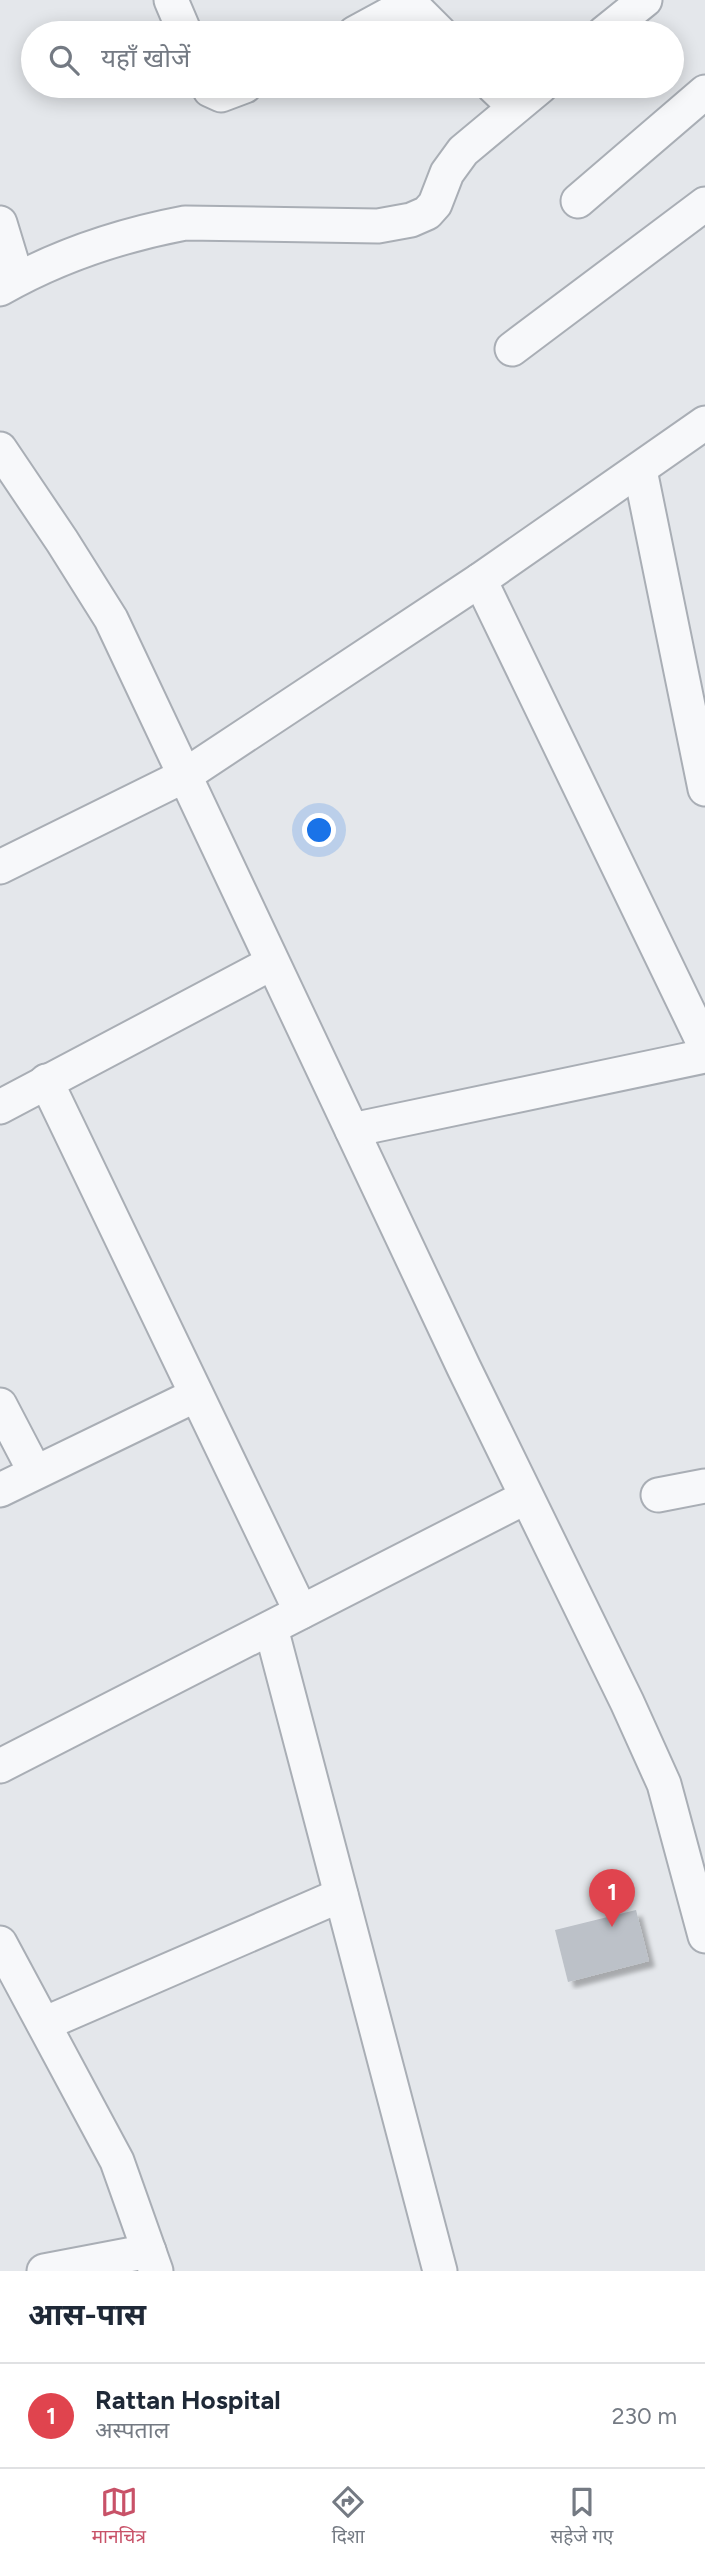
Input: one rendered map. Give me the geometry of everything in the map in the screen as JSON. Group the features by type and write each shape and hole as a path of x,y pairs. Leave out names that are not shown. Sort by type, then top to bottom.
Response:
{"street":[{"path":"171,0 180,21"},
{"path":"377,21 407,0 428,21"},
{"path":"619,21 645,0"},
{"path":"578,201 705,92"},
{"path":"0,223 9,284 103,244 185,223 379,226 411,219 426,213 435,204 447,173 503,98"},
{"path":"512,349 705,204"},
{"path":"0,867 184,776 480,580 705,424"},
{"path":"0,449 111,620 664,1784 704,1926"},
{"path":"640,470 705,789"},
{"path":"480,580 705,1046"},
{"path":"0,1107 272,963"},
{"path":"352,1130 705,1056"},
{"path":"46,1082 301,1612"},
{"path":"0,1490 196,1395"},
{"path":"0,1405 35,1472"},
{"path":"658,1495 705,1486"},
{"path":"0,1766 526,1497"},
{"path":"271,1628 440,2271"},
{"path":"44,2024 341,1895"},
{"path":"0,1943 117,2161 152,2261 44,2271"}],"building":[{"path":"636,1910 649,1961 568,1982 555,1930"}],"place":[{"name":"Rattan Hospital","path":"612,1927"}]}
